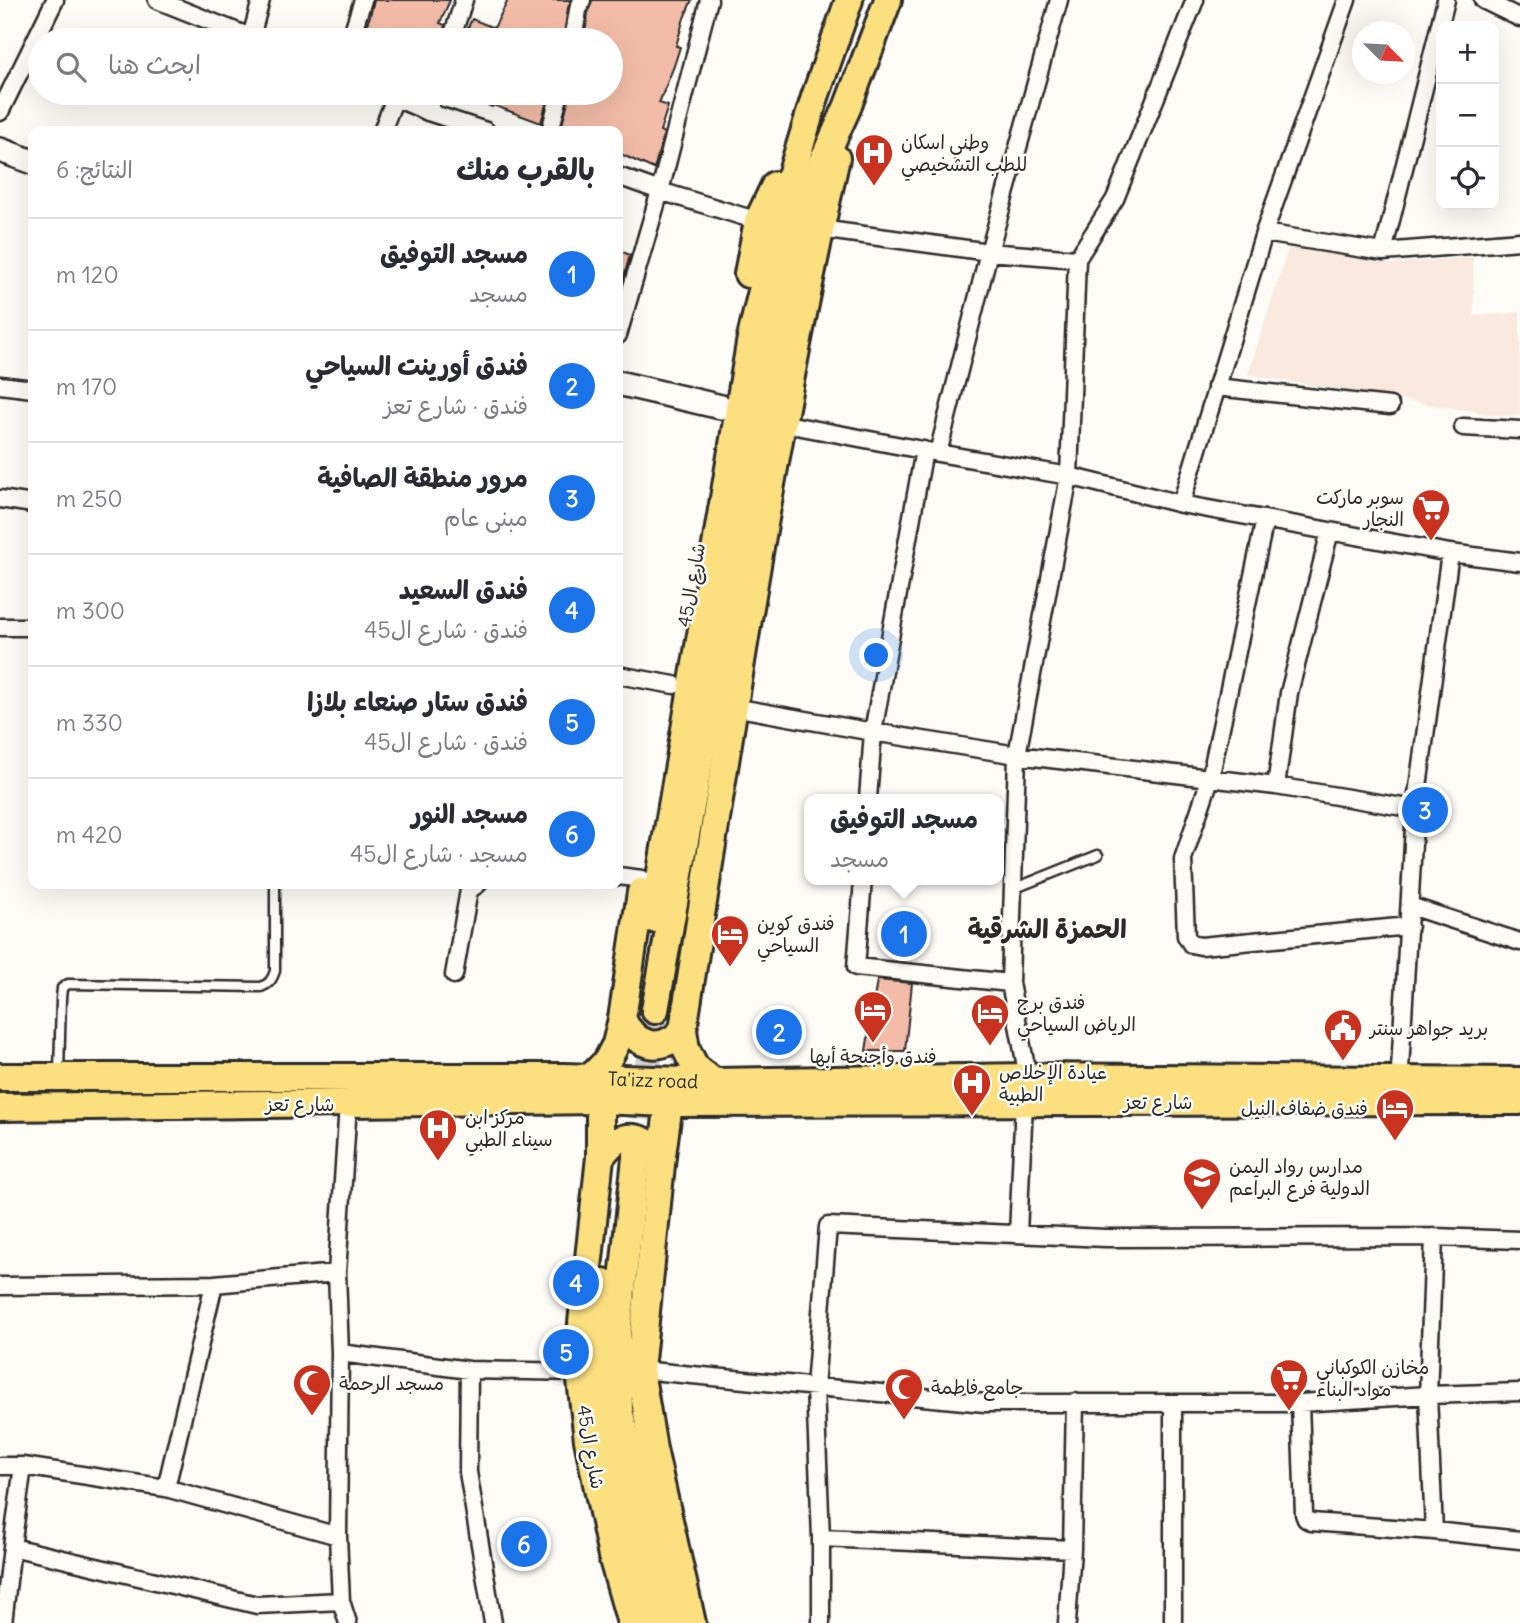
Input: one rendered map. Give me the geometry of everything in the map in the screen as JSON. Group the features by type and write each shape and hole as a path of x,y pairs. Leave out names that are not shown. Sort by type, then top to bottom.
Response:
{"main road":[{"name":"شارع ال45","path":"638,1013 751,338 782,205 815,97 849,0"},
{"name":"شارع ال45","path":"692,1623 653,1449 640,1370 629,1156 596,1089 616,1044 638,1013 774,338 811,187 847,108 888,0"},
{"name":"شارع ال45","path":"638,1013 630,878 674,685 721,408 758,220 815,97"},
{"name":"شارع ال45","path":"714,1082 695,1067 683,1030 733,707 781,423 847,108"},
{"path":"638,1013 628,1031 637,1040 662,1044 674,1039 683,1030"},
{"name":"شارع تعز","path":"0,1077 596,1089"},
{"name":"شارع تعز","path":"1399,1091 1520,1081"},
{"name":"شارع تعز","path":"714,1082 1026,1090 1399,1091 1520,1101"},
{"name":"Ta'izz road","path":"596,1089 714,1082"},
{"name":"شارع تعز","path":"0,1107 348,1104 596,1089"},
{"name":"Ta'izz road","path":"596,1089 669,1103"},
{"name":"شارع تعز","path":"669,1103 1026,1090"},
{"name":"شارع ال45","path":"631,1623 612,1556 588,1440 580,1372 582,1323 629,1156 669,1103"},
{"name":"شارع ال45","path":"629,1156 602,1289 599,1397 649,1623"},
{"name":"شارع ال45","path":"629,1156 617,1335 619,1410 670,1623"}],"street":[{"path":"41,28 55,0"},
{"path":"157,0 227,28"},
{"path":"256,28 261,0"},
{"path":"354,28 363,0"},
{"path":"455,28 464,0"},
{"path":"575,28 582,0"},
{"path":"623,318 660,191 709,0"},
{"path":"868,794 873,732 931,452 1059,0"},
{"path":"1181,504 1264,233 1347,0"},
{"path":"1383,252 1446,0"},
{"path":"1483,0 1520,18"},
{"path":"1018,1234 1026,1090 1010,983 1017,755 1069,476 1077,259 1115,199 1190,1"},
{"path":"0,112 28,55"},
{"path":"383,126 387,105"},
{"path":"412,105 471,126"},
{"path":"428,112 430,105"},
{"path":"551,126 557,105"},
{"path":"0,150 28,160"},
{"path":"623,179 758,220"},
{"path":"820,229 989,252 1077,259"},
{"path":"1264,233 1383,252 1520,241"},
{"path":"623,384 721,408"},
{"path":"0,385 28,389"},
{"path":"1216,387 1390,407"},
{"path":"781,423 1069,476 1181,504 1450,553 1520,562"},
{"path":"1463,427 1520,430"},
{"path":"0,499 28,504"},
{"path":"1265,519 1210,779 1183,859 1186,936 1191,944 1201,946 1409,926"},
{"path":"1276,786 1289,693 1330,531"},
{"path":"1399,1091 1416,808 1450,553"},
{"path":"0,627 28,626"},
{"path":"623,676 674,685"},
{"path":"733,707 1017,755 1276,786 1416,808"},
{"path":"863,885 856,967 1010,983"},
{"path":"454,975 470,889"},
{"path":"1410,906 1520,942"},
{"path":"348,1104 337,1273 340,1353 338,1536 341,1601 348,1623"},
{"path":"821,1623 821,1538 815,1387 828,1226 1106,1238 1434,1237 1520,1240"},
{"path":"1434,1237 1428,1395 1434,1531"},
{"path":"0,1286 215,1284 337,1273"},
{"path":"166,1488 215,1284"},
{"path":"340,1353 469,1370 580,1372"},
{"path":"469,1370 468,1472 493,1623"},
{"path":"640,1370 985,1403 1300,1403 1520,1392"},
{"path":"1067,1623 1072,1549 1075,1402"},
{"path":"1173,1403 1173,1623"},
{"path":"1300,1403 1306,1519 1311,1522 1520,1540"},
{"path":"0,1466 23,1466 166,1488 338,1536"},
{"path":"3,1623 23,1466"},
{"path":"821,1538 1072,1549"},
{"path":"12,1547 257,1605 341,1601"}],"lane":[{"path":"1013,889 1098,855"},
{"path":"59,1077 62,988 68,984 261,987 268,984 275,971 275,889"}],"shaded area":[{"path":"1290,243 1390,264 1473,257 1474,316 1520,312 1520,416 1495,415 1248,375"}],"building":[{"path":"374,0 450,0 440,23 445,25 444,28 366,28"},
{"path":"508,0 571,0 565,28 494,28"},
{"path":"592,0 692,0 676,46 680,47 674,66 659,103 668,106 660,131 664,133 654,169 623,155 623,126 562,126 567,105 623,105 623,28 586,28"},
{"path":"472,19 494,28 468,28"},
{"path":"493,105 546,105 541,123"},
{"path":"623,252 630,255 623,280"},
{"path":"877,980 912,983 905,1051 866,1051"}],"tunnel":[{"path":"636,1158 655,1010"},
{"path":"618,1155 628,1078"}],"place":[{"name":"وطني اسكان للطب التشخيصي","path":"874,187"},
{"name":"سوبر ماركت النجار","path":"1431,542"},
{"name":"مرور منطقة الصافية","path":"1425,810"},
{"name":"مسجد التوفيق","path":"904,934"},
{"name":"فندق كوين السياحي","path":"730,968"},
{"name":"فندق أورينت السياحي","path":"779,1032"},
{"name":"فندق وأجنحة أبها","path":"873,1044"},
{"name":"فندق برج الرياض السياحي","path":"990,1047"},
{"name":"بريد جواهر سنتر","path":"1343,1062"},
{"name":"عيادة الإخلاص الطبية","path":"972,1117"},
{"name":"فندق ضفاف النيل","path":"1395,1142"},
{"name":"مركز ابن سيناء الطبي","path":"438,1162"},
{"name":"مدارس رواد اليمن الدولية فرع البراعم","path":"1202,1211"},
{"name":"فندق السعيد","path":"576,1283"},
{"name":"فندق ستار صنعاء بلازا","path":"566,1352"},
{"name":"مخازن الكوكباني مواد البناء","path":"1289,1412"},
{"name":"مسجد الرحمة","path":"312,1417"},
{"name":"جامع فاطمة","path":"904,1421"},
{"name":"مسجد النور","path":"524,1544"}],"district":[{"name":"الحمزة الشرقية","path":"1047,929"}]}
